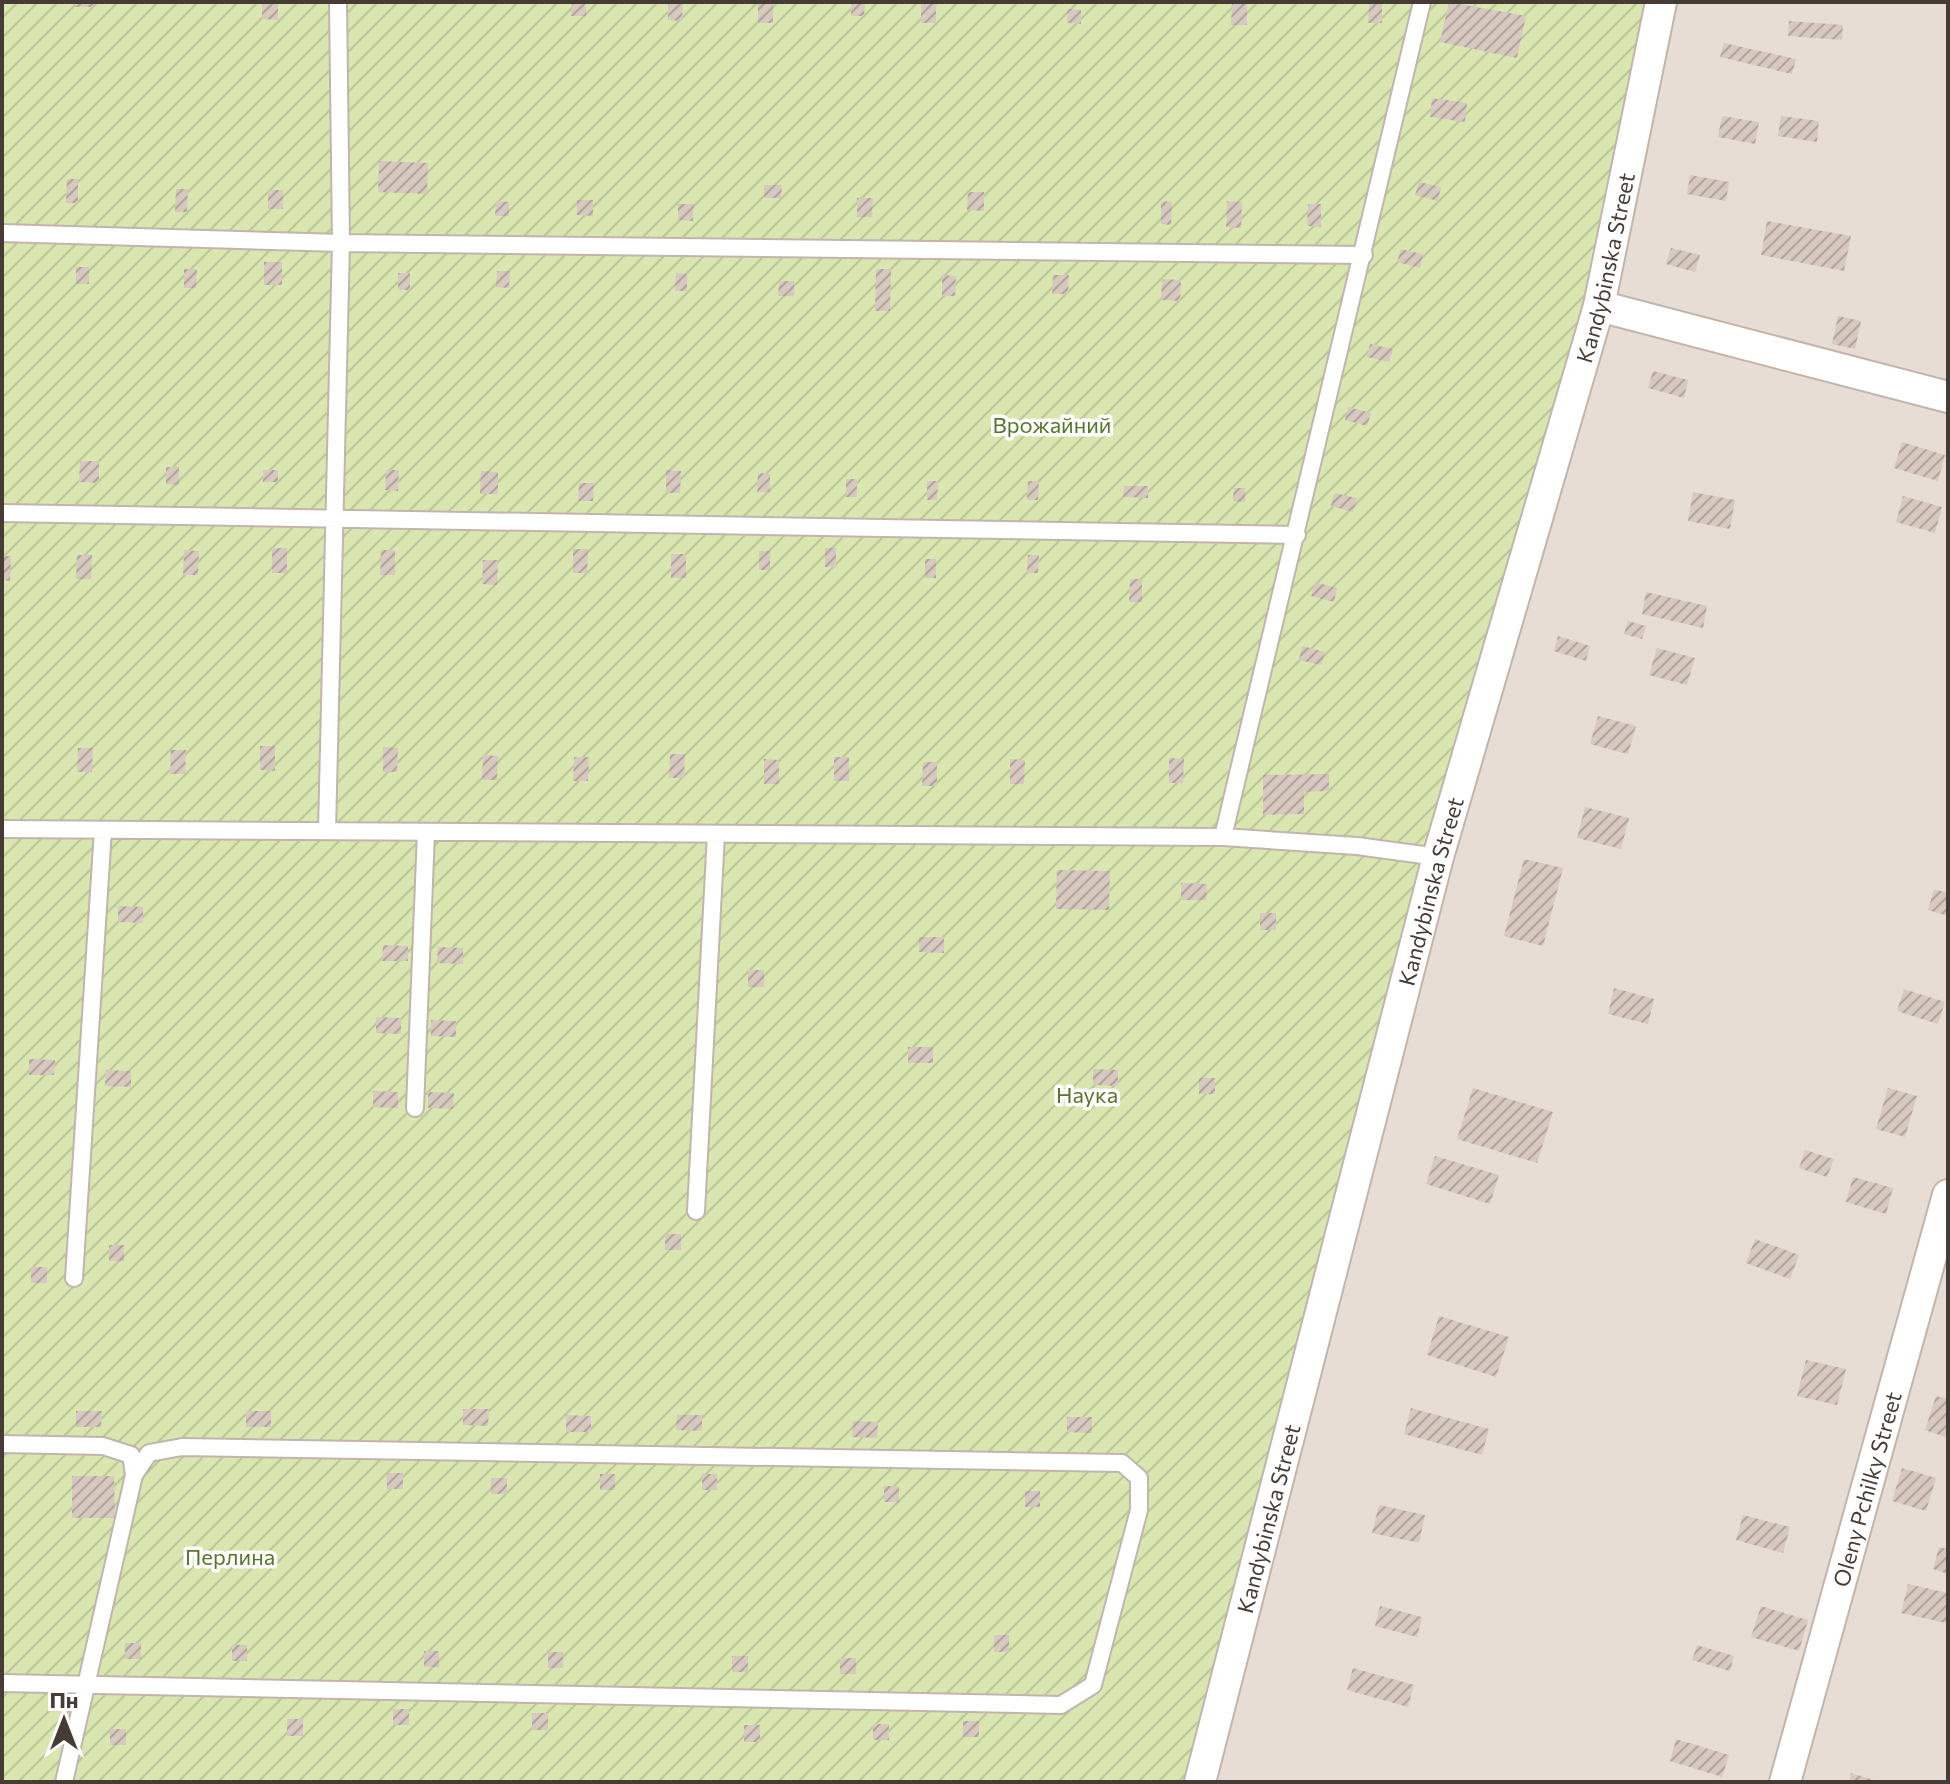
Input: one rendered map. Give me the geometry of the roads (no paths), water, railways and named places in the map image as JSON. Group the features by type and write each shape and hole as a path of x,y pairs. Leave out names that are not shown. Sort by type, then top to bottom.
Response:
{"street":[{"name":"Kandybinska Street","path":"1200,1782 1438,857 1599,306 1661,2"},
{"path":"1599,306 1948,397"},
{"name":"Oleny Pchilky Street","path":"1785,1782 1948,1195"}],"lane":[{"path":"327,831 337,519 341,243 338,2"},
{"path":"1223,837 1422,2"},
{"path":"2,233 341,243 1364,255"},
{"path":"2,513 1297,535"},
{"path":"2,829 1223,837 1357,846 1438,857"},
{"path":"74,1278 103,830"},
{"path":"415,1108 426,832"},
{"path":"696,1211 716,834"},
{"path":"2,1444 103,1446 131,1455 134,1475 64,1782"},
{"path":"2,1683 1061,1705 1093,1685 1139,1510 1139,1478 1122,1463 182,1447 149,1453 134,1475"}],"park label":[{"name":"Врожайний","path":"1052,424"},
{"name":"Наука","path":"1087,1094"},
{"name":"Перлина","path":"230,1556"}]}
